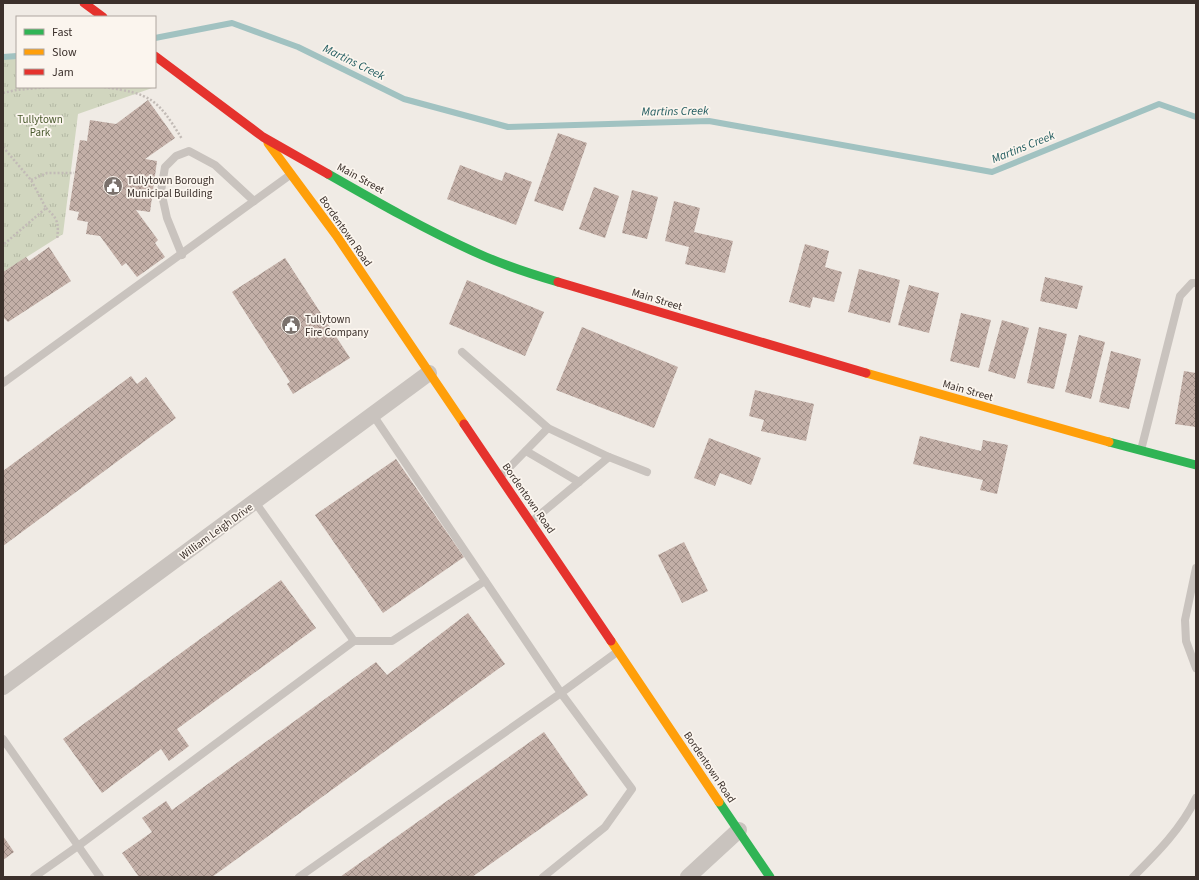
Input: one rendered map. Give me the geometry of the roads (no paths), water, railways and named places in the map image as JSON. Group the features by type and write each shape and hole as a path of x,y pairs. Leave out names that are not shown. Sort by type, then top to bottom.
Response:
{"street":[{"path":"84,3 102,16"},
{"name":"Main Street","path":"156,57 263,137 298,168 478,254 519,270 756,342 1141,451 1196,465"},
{"name":"Bordentown Road","path":"263,137 298,168 336,235 770,877"},
{"name":"William Leigh Drive","path":"3,687 429,373"},
{"path":"688,877 739,830"}],"lane":[{"path":"182,255 167,218 161,191 165,167 176,156 189,151 215,165 254,201"},
{"path":"3,383 182,255 298,168"},
{"path":"1141,451 1180,296 1192,283 1196,283"},
{"path":"462,352 548,428 609,457 647,472"},
{"path":"373,414 561,693 632,789 605,828 543,877"},
{"path":"500,477 548,428"},
{"path":"526,451 579,482"},
{"path":"531,522 609,457"},
{"path":"255,502 354,641"},
{"path":"1196,568 1185,620 1186,640 1196,668"},
{"path":"34,877 354,641 392,641 485,581"},
{"path":"299,877 561,693 618,651"},
{"path":"3,739 100,877"},
{"path":"1132,877 1162,846 1181,822 1196,798"}],"waterway":[{"name":"Martins Creek","path":"156,38 232,23 298,47 404,99 508,127 709,121 992,172 1159,104 1196,117"},
{"name":"Martins Creek","path":"3,57 16,56"}],"place":[{"name":"Tullytown Borough Municipal Building","path":"113,186"},
{"name":"Tullytown Fire Company","path":"291,325"}],"park label":[{"name":"Tullytown Park","path":"40,125"}]}
